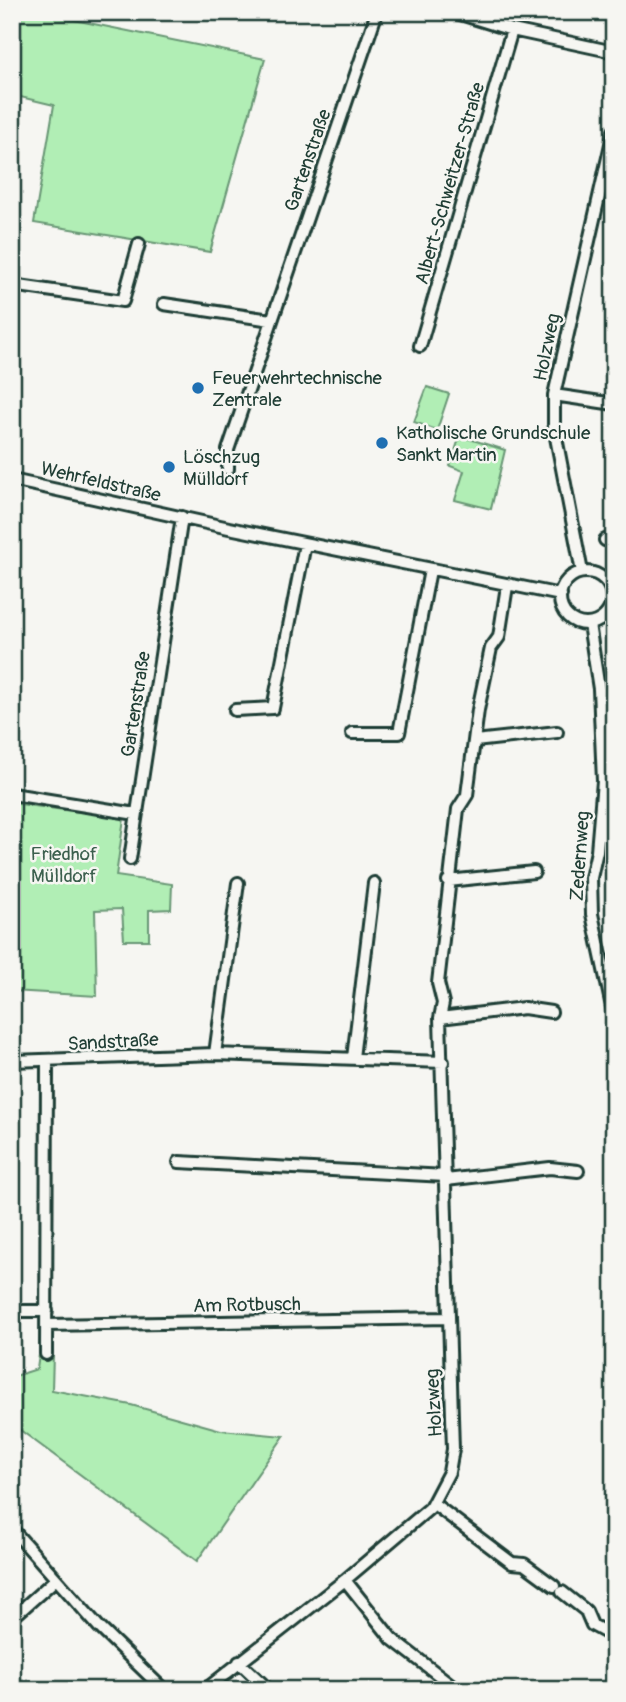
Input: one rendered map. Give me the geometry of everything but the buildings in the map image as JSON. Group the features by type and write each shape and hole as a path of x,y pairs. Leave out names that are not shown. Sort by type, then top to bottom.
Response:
{"street":[{"name":"Gartenstraße","path":"229,469 228,450 377,12"},
{"path":"454,12 512,30 614,52"},
{"name":"Albert-Schweitzer-Straße","path":"420,346 512,30"},
{"name":"Holzweg","path":"582,572 554,427 554,395 613,134"},
{"path":"12,285 123,300 139,244"},
{"path":"164,304 271,320"},
{"path":"554,395 614,404"},
{"name":"Wehrfeldstraße","path":"12,480 304,544 561,595"},
{"name":"Gartenstraße","path":"130,859 181,517"},
{"path":"235,710 273,708 304,544"},
{"path":"352,733 400,733 430,570"},
{"path":"582,572 603,579 613,599 605,615 589,624 570,618 561,604 561,595 568,579 582,572"},
{"name":"Holzweg","path":"205,1690 345,1580 434,1504 449,1472 453,1449 440,1018 443,1003 438,983 443,961 448,881 458,808 467,795 491,648 499,637 507,586"},
{"name":"Zedernweg","path":"589,624 599,689 608,781 591,878 592,914 614,1016"},
{"path":"475,741 557,732"},
{"path":"12,794 136,814"},
{"path":"448,881 534,872"},
{"path":"215,1054 238,883"},
{"path":"353,1058 374,883"},
{"path":"440,1018 524,1008 551,1012"},
{"name":"Sandstraße","path":"12,1061 47,1062 215,1054 443,1062"},
{"path":"46,1354 47,1062"},
{"path":"179,1162 446,1178 550,1168 578,1171"},
{"path":"12,1311 47,1311"},
{"name":"Am Rotbusch","path":"47,1325 448,1318"},
{"path":"434,1504 512,1563 524,1564 558,1589 586,1611 592,1625 614,1637"},
{"path":"12,1530 99,1627 164,1690"},
{"path":"12,1618 56,1579"},
{"path":"345,1580 392,1639 458,1690"},
{"path":"239,1662 269,1690"}],"green space":[{"path":"12,12 35,12 265,59 210,252 34,223 54,105 12,95"},
{"path":"427,387 449,394 437,430 414,422"},
{"path":"460,436 505,450 491,509 455,500 464,471 450,466"},
{"name":"Friedhof Mülldorf","path":"12,803 124,818 116,876 172,884 171,909 149,910 149,940 124,940 122,909 95,910 97,996 12,991"},
{"path":"53,1354 52,1390 131,1405 221,1430 284,1436 197,1561 12,1424 12,1377 37,1369 39,1355"}],"place":[{"name":"Feuerwehrtechnische Zentrale","path":"198,388"},
{"name":"Katholische Grundschule Sankt Martin","path":"382,443"},
{"name":"Löschzug Mülldorf","path":"169,467"}]}
